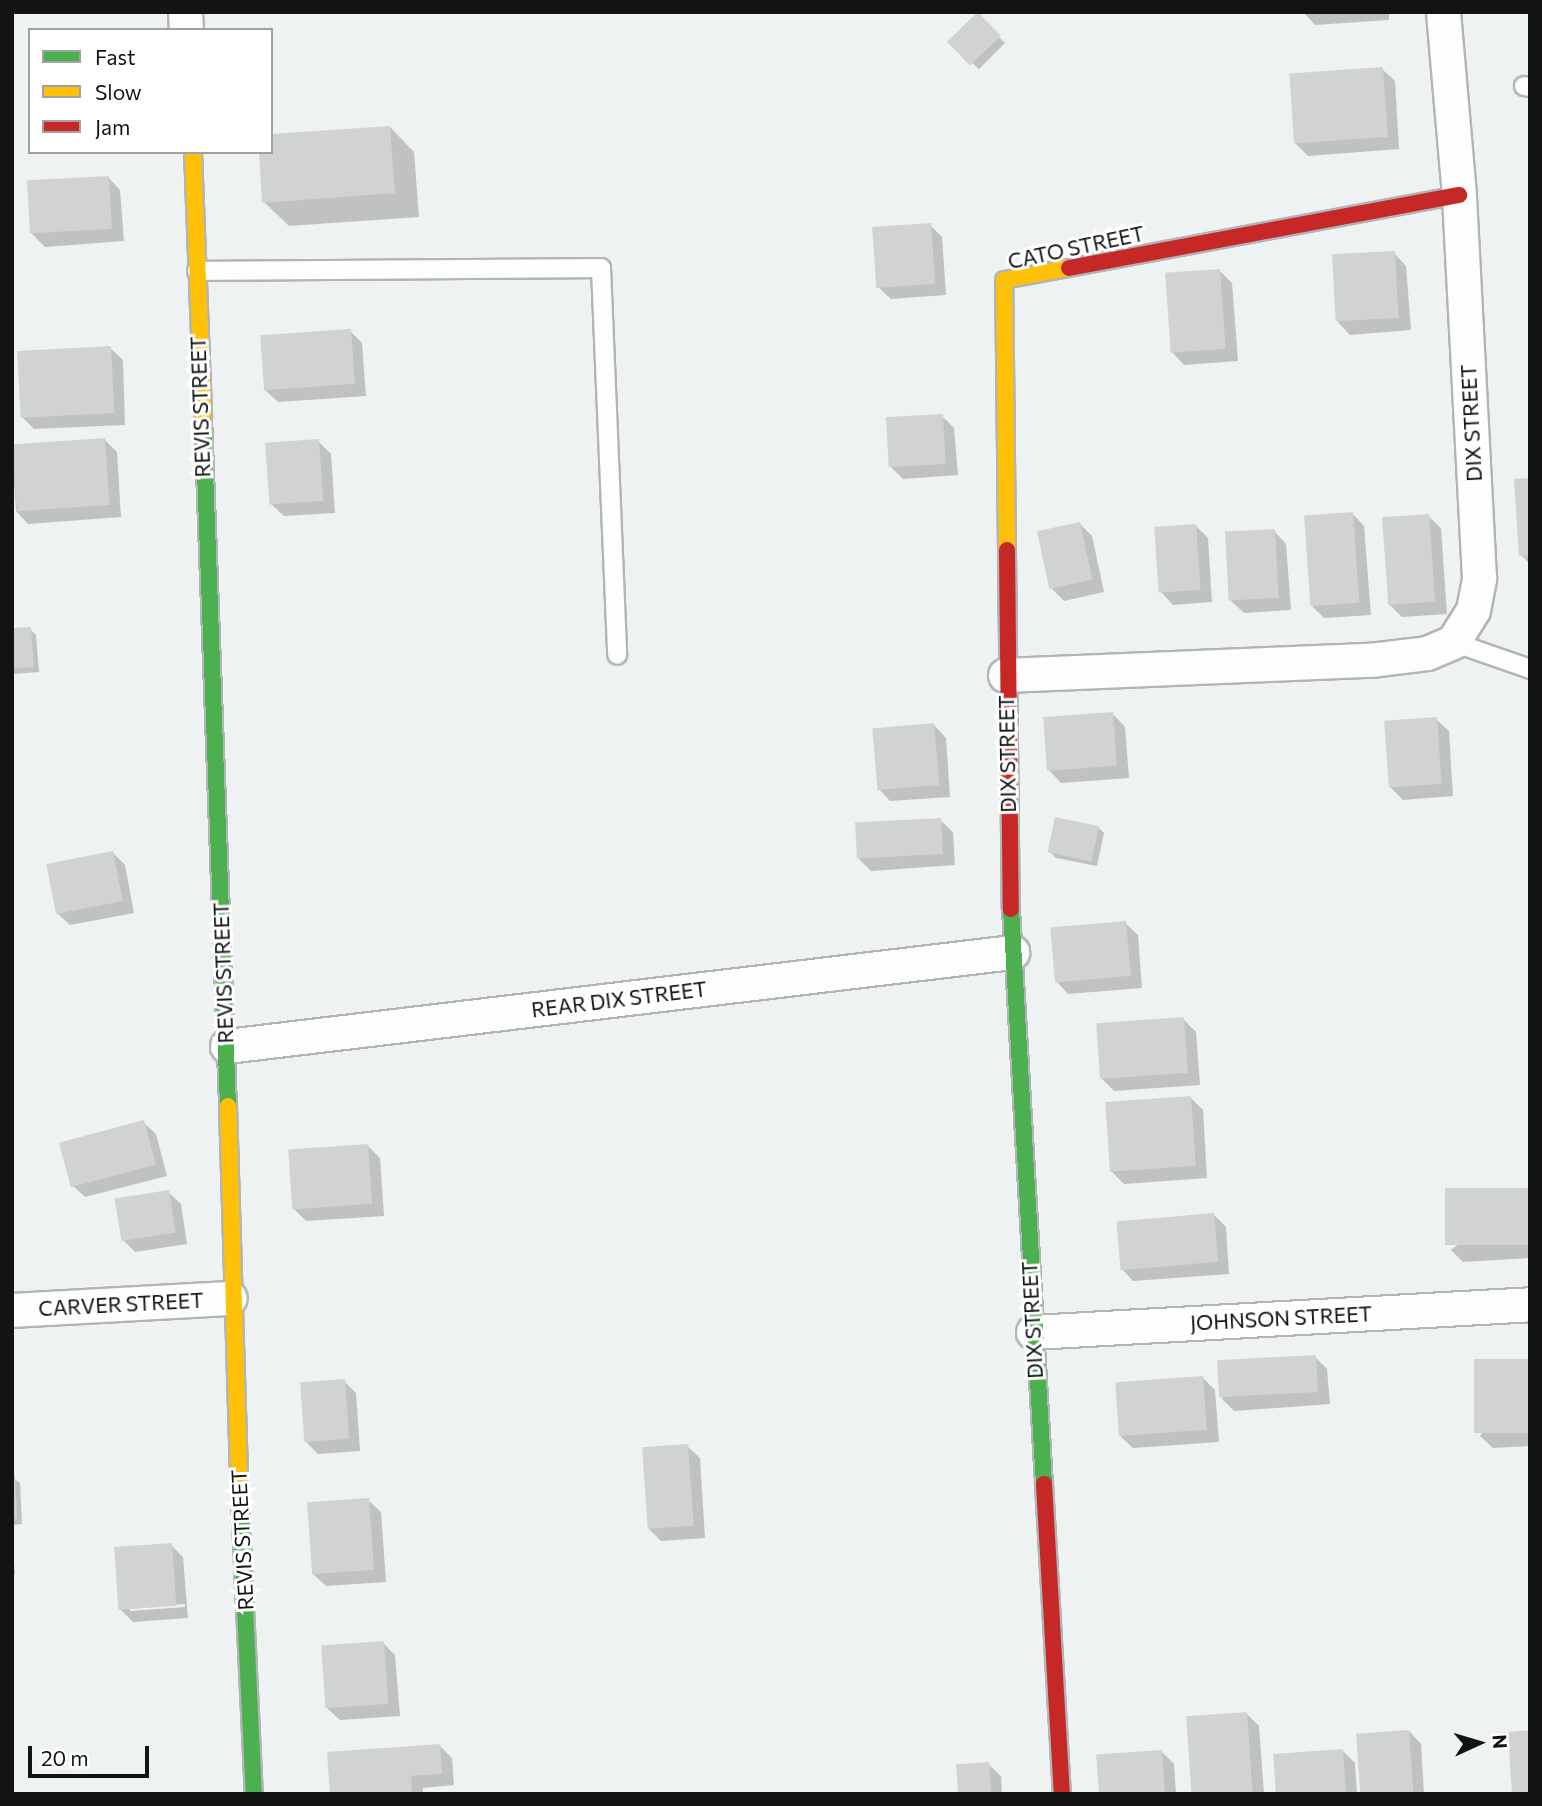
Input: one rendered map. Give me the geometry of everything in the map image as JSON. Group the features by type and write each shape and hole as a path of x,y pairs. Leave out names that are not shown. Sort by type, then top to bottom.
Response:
{"street":[{"name":"DIX STREET","path":"1062,1794 1012,952 1006,674 1370,660 1427,653 1453,642 1473,610 1479,579 1459,195 1443,12"},
{"name":"REVIS STREET","path":"193,154 227,1046 230,1298 254,1794"},
{"name":"CATO STREET","path":"1006,674 1004,280 1459,195"},
{"name":"REAR DIX STREET","path":"227,1046 1012,952"},
{"name":"CARVER STREET","path":"12,1310 230,1298"},
{"name":"JOHNSON STREET","path":"1033,1332 1530,1304"}],"lane":[{"path":"197,271 601,268 617,655"},
{"path":"1453,642 1530,669"}],"building":[{"path":"978,12 1001,36 970,66 947,42"},
{"path":"1383,67 1388,137 1294,143 1289,74"},
{"path":"390,126 395,193 262,203 259,154 273,154 273,134"},
{"path":"109,176 112,229 30,233 27,180"},
{"path":"931,223 935,284 876,288 872,227"},
{"path":"1395,251 1399,318 1336,321 1332,254"},
{"path":"1220,269 1226,349 1171,353 1165,273"},
{"path":"351,329 355,384 264,390 260,335"},
{"path":"111,346 115,413 21,418 17,351"},
{"path":"943,414 946,464 889,467 886,417"},
{"path":"105,438 110,505 17,511 12,444"},
{"path":"319,439 323,501 269,505 265,443"},
{"path":"1530,478 1530,555 1519,556 1514,479"},
{"path":"1353,512 1359,603 1310,606 1304,515"},
{"path":"1429,514 1435,602 1388,605 1382,517"},
{"path":"1080,522 1092,580 1049,589 1037,531"},
{"path":"1196,524 1201,590 1159,593 1154,527"},
{"path":"1275,529 1279,598 1229,601 1225,532"},
{"path":"31,627 34,667 12,669 12,628"},
{"path":"1113,712 1117,766 1047,771 1043,717"},
{"path":"1437,717 1442,784 1389,788 1384,721"},
{"path":"934,723 939,785 878,790 872,728"},
{"path":"1055,817 1099,826 1092,862 1048,852"},
{"path":"941,818 943,854 857,858 855,823"},
{"path":"113,851 123,901 56,914 46,864"},
{"path":"1126,921 1131,976 1055,982 1050,928"},
{"path":"1184,1017 1188,1073 1100,1079 1096,1023"},
{"path":"1191,1096 1196,1166 1110,1172 1105,1102"},
{"path":"144,1120 156,1164 71,1187 59,1143"},
{"path":"368,1144 372,1204 292,1209 288,1150"},
{"path":"1445,1188 1530,1188 1530,1245 1445,1245"},
{"path":"169,1190 176,1232 121,1241 115,1199"},
{"path":"1214,1213 1218,1262 1121,1270 1116,1222"},
{"path":"1316,1355 1318,1392 1219,1397 1217,1360"},
{"path":"1474,1359 1530,1359 1530,1433 1474,1433"},
{"path":"1203,1376 1207,1430 1119,1436 1115,1382"},
{"path":"345,1379 349,1439 304,1442 300,1382"},
{"path":"688,1444 694,1526 648,1529 642,1447"},
{"path":"12,1475 15,1475 17,1519 12,1519"},
{"path":"369,1498 374,1570 312,1574 307,1502"},
{"path":"172,1543 176,1606 119,1610 114,1547"},
{"path":"384,1641 388,1704 326,1708 321,1645"},
{"path":"1247,1712 1253,1794 1192,1794 1186,1716"},
{"path":"1409,1730 1413,1794 1360,1794 1356,1734"},
{"path":"1530,1730 1530,1793 1512,1794 1508,1732"},
{"path":"440,1744 442,1774 411,1776 412,1794 330,1794 327,1752"},
{"path":"1343,1749 1346,1794 1276,1794 1273,1754"},
{"path":"1162,1750 1165,1794 1099,1794 1096,1755"},
{"path":"989,1762 991,1794 958,1794 956,1764"}],"traffic: fast":[{"path":"203,415 228,1106"},
{"path":"1011,909 1044,1484"},
{"path":"239,1480 254,1794"}],"traffic: slow":[{"path":"193,154 203,415"},
{"path":"1007,550 1004,280 1069,268"},
{"path":"228,1106 239,1480"}],"traffic: jam":[{"path":"1069,268 1459,195"},
{"path":"1007,550 1011,909"},
{"path":"1044,1484 1062,1794"}]}
